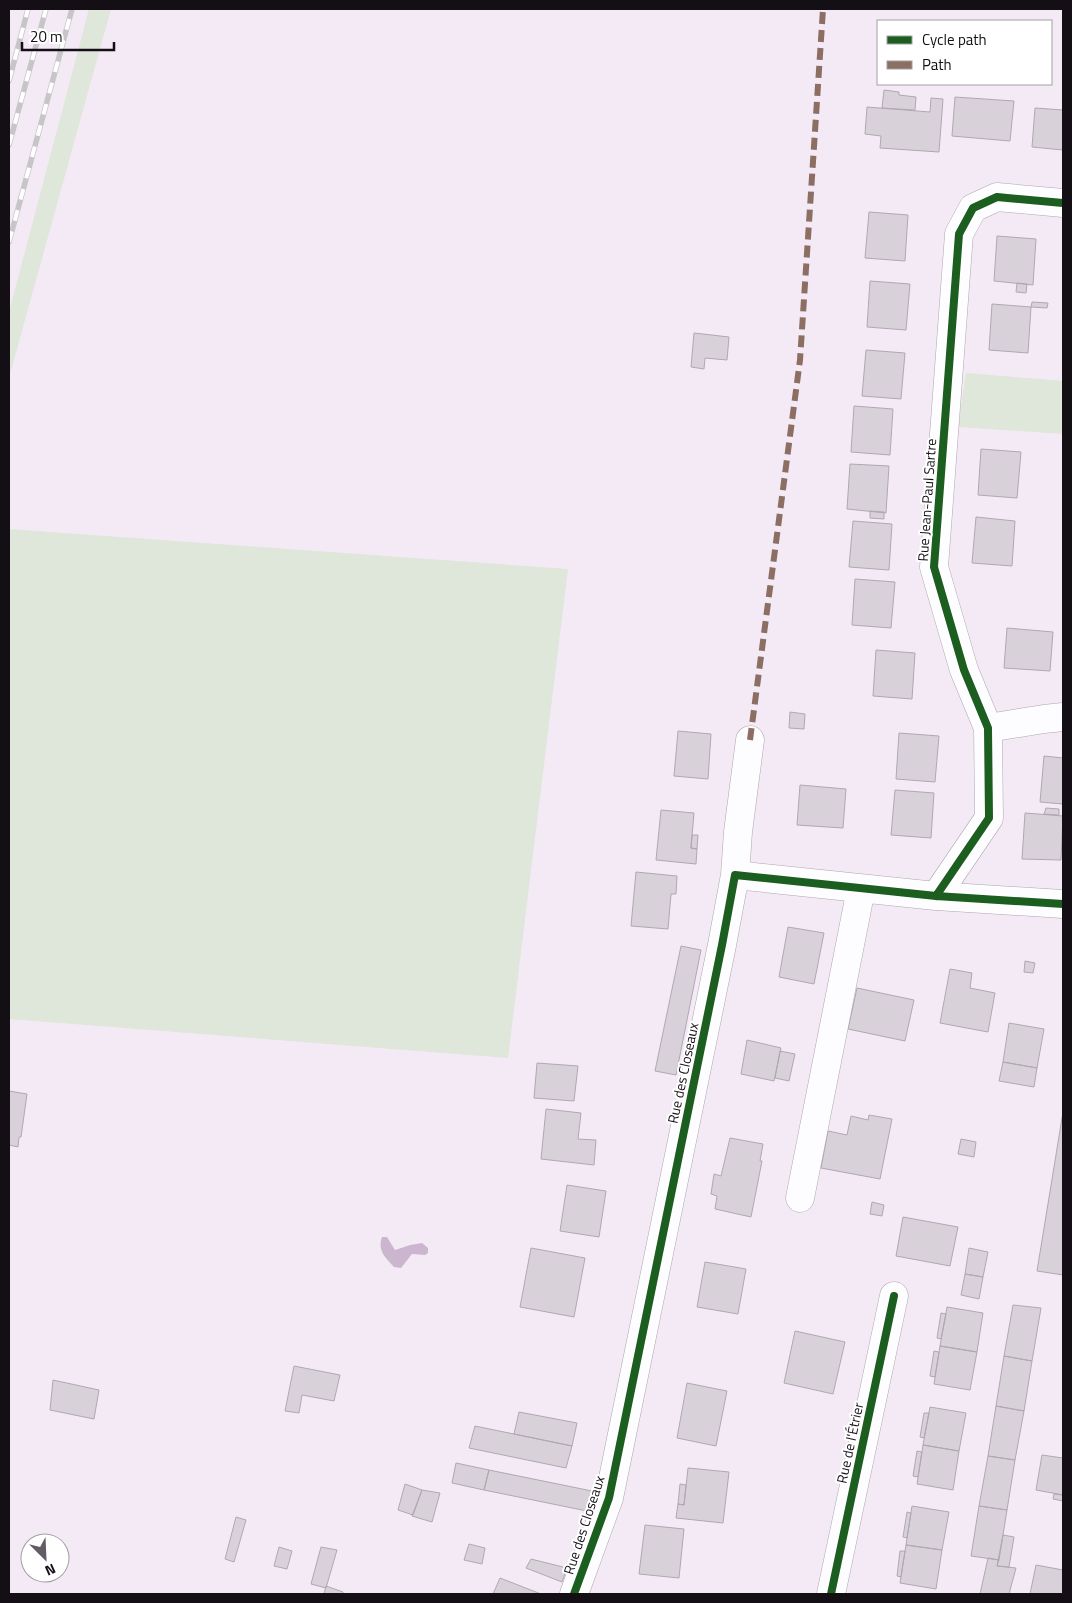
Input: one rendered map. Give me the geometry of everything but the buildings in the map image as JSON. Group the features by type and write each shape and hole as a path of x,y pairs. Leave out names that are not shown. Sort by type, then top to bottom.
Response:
{"street":[{"name":"Rue Jean-Paul Sartre","path":"936,896 989,818 988,728 964,670 934,567 958,234 973,208 997,197 1063,203"},
{"path":"988,728 1063,717"},
{"name":"Rue des Closeaux","path":"574,1594 609,1498 722,945 735,875 738,832 750,740"},
{"path":"735,875 936,896 1063,904"},
{"path":"800,1198 861,889"},
{"name":"Rue de l'Étrier","path":"831,1594 894,1296"}],"shaded area":[{"path":"89,9 111,9 9,378 9,312"},
{"path":"966,373 1063,381 1063,434 958,427"},
{"path":"9,529 568,569 508,1058 9,1019"},
{"path":"382,1237 387,1237 395,1250 422,1243 428,1248 428,1253 425,1255 412,1254 401,1268 394,1267 381,1250"}],"railway":[{"path":"9,81 28,9"},
{"path":"9,145 46,9"},
{"path":"9,242 72,9"}],"marked path":[{"path":"750,740 800,360 823,9"}],"cycle path":[{"path":"936,896 989,818 988,728 964,670 934,567 959,234 973,208 997,197 1063,203"},
{"path":"574,1594 609,1498 735,875 936,896 1063,904"},
{"path":"831,1594 894,1296"}]}
